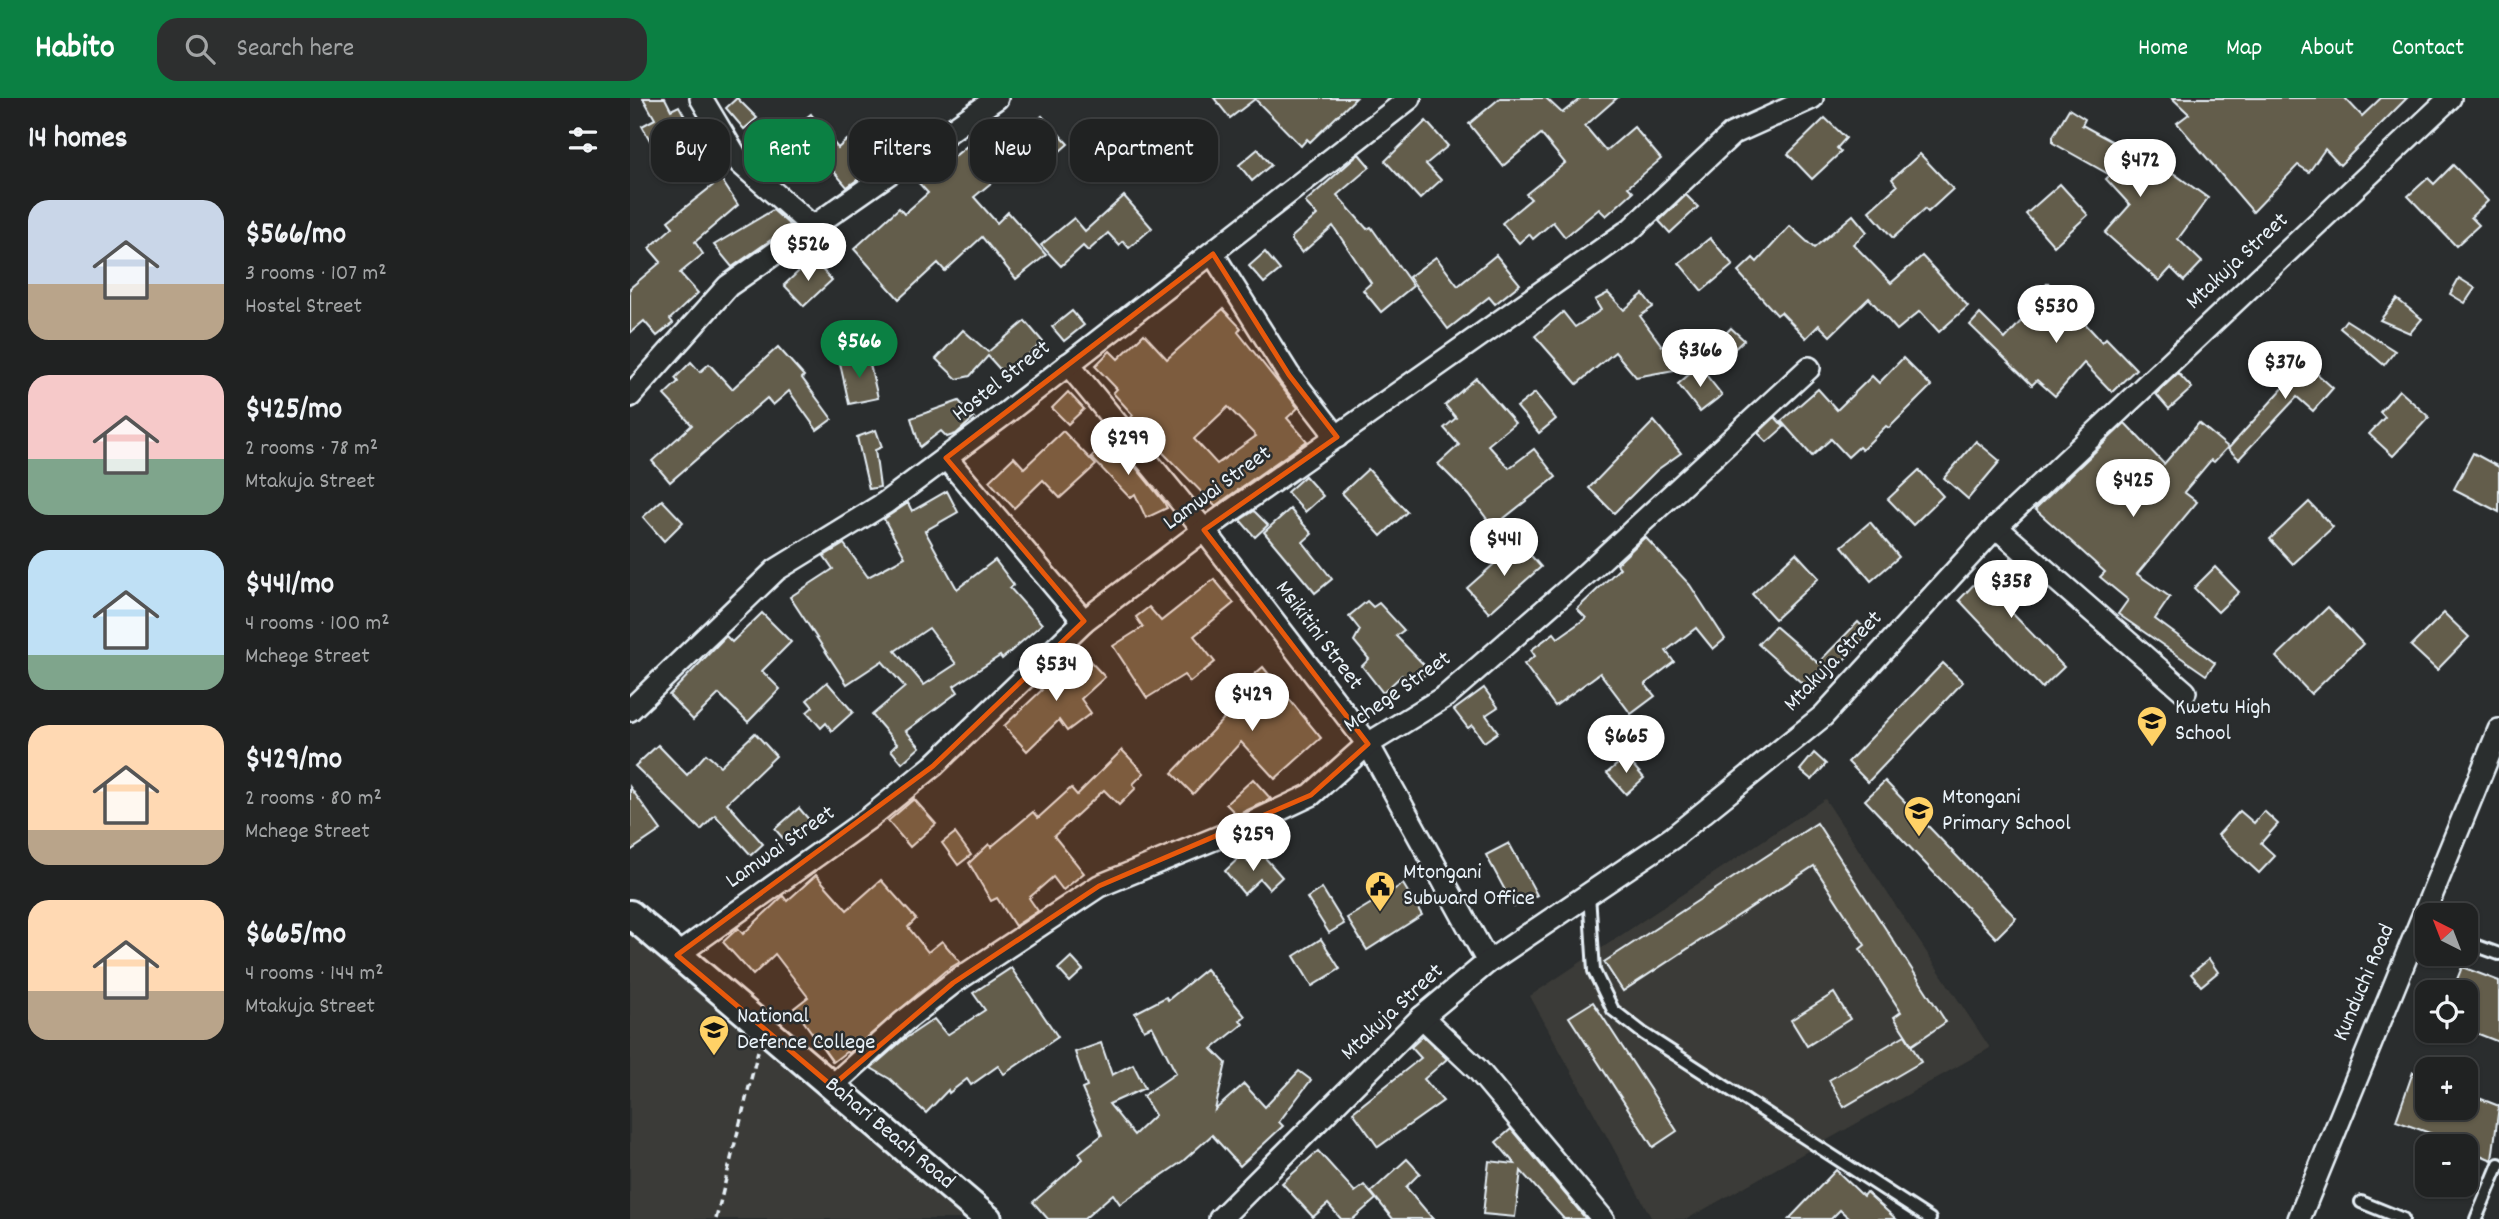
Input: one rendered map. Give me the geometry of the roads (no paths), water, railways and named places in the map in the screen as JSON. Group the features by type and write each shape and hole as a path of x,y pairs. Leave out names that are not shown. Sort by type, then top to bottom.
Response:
{"street":[{"path":"701,98 740,163 814,227"},
{"path":"630,396 729,286 997,98"},
{"name":"Hostel Street","path":"630,710 776,570 885,503 946,458 1213,254 1410,98"},
{"name":"Lamwai Street","path":"677,955 869,818 933,766 1084,621 1203,530 1631,229 1691,169 1732,134 1812,98"},
{"name":"Mtakuja Street","path":"1220,1219 1422,1017 1488,962 1672,838 1823,716 1996,527 2450,98"},
{"path":"1213,254 1289,375 1337,437"},
{"name":"Msikitini Street","path":"1068,364 1203,530 1368,744 1488,962"},
{"name":"Mchege Street","path":"832,1086 903,1022 953,983 1099,886 1241,828 1311,795 1368,744 1446,696 1587,573 1810,368"},
{"path":"946,458 1084,621"},
{"path":"1996,527 2185,692"},
{"name":"Kunduchi Road","path":"2432,903 2496,745"},
{"name":"Bahari Beach Road","path":"630,914 988,1219"},
{"name":"Kunduchi Road","path":"2299,1219 2415,944"},
{"path":"1422,1017 1478,1070 1603,1219"}],"lane":[{"path":"1589,894 1594,971 1612,1010 1644,1034 1930,1219"},
{"path":"2478,946 2499,954"},
{"path":"2476,1219 2499,1164"},
{"path":"2361,1202 2403,1219"}],"place":[{"name":"Kwetu High School","path":"2152,748"},
{"name":"Mtongani Primary School","path":"1919,838"},
{"name":"Mtongani Subward Office","path":"1380,913"},
{"name":"National Defence College","path":"714,1057"}]}
